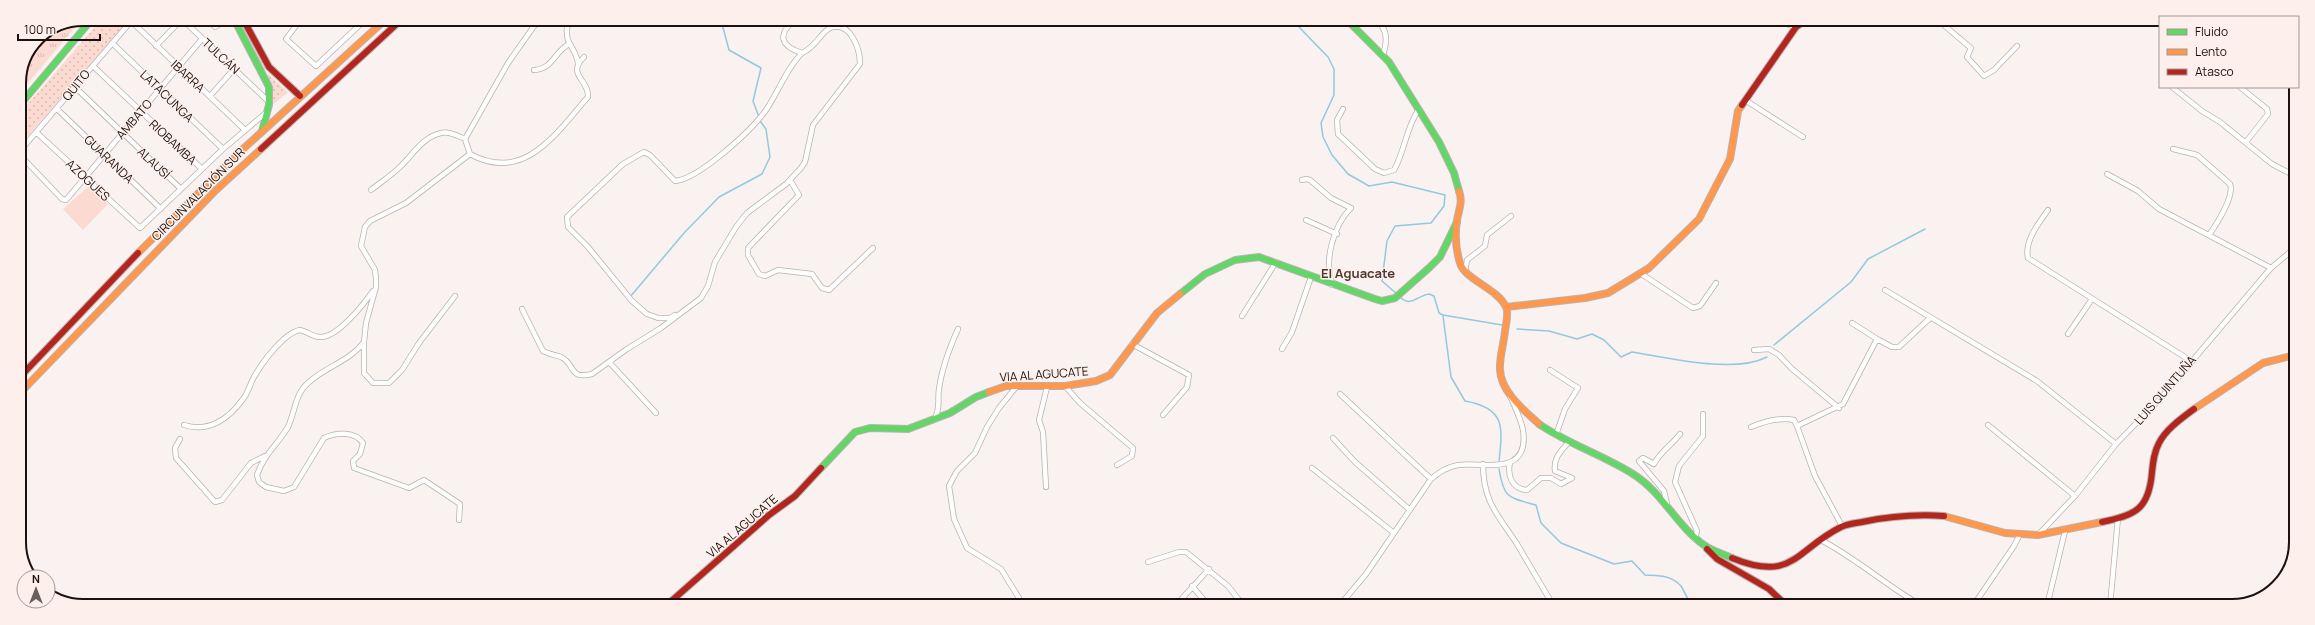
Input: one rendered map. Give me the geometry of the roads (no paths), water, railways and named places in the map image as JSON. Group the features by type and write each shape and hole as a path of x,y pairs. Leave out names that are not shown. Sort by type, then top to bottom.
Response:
{"main road":[{"path":"26,98 86,26"},
{"path":"238,26 269,87 270,102 262,131"},
{"path":"248,26 269,67 300,96"},
{"name":"CIRCUNVALACIÓN SUR","path":"26,371 179,210 262,131 378,26"},
{"name":"CIRCUNVALACIÓN SUR","path":"26,387 216,190 394,26"},
{"path":"1353,26 1383,55 1439,142 1458,182 1462,199 1457,221 1458,259 1465,272 1493,291 1506,306 1507,322 1500,370 1503,383 1510,394 1538,423 1556,435 1614,462 1634,474 1657,494 1696,539 1717,559 1769,589 1780,599"},
{"path":"1506,306 1585,298 1608,293 1649,268 1699,219 1730,159 1738,111 1796,27"},
{"path":"262,71 269,67"},
{"name":"VIA AL AGUCATE","path":"674,599 769,515 795,496 855,432 870,428 908,429 950,413 993,389 1006,386 1065,386 1096,381 1110,375 1132,344 1158,313 1210,271 1235,260 1259,257 1276,262 1332,285 1382,301 1395,298 1440,257 1457,221"},
{"path":"1706,547 1745,563 1769,568 1793,561 1820,540 1842,526 1870,519 1909,514 1945,516 2004,533 2038,535 2064,531 2133,514 2144,506 2147,501 2157,447 2169,429 2263,363 2289,356"}],"street":[{"name":"QUITO","path":"26,144 127,26"},
{"name":"IBARRA","path":"138,26 178,68 245,130"},
{"path":"156,46 175,26"},
{"name":"TULCÁN","path":"189,26 270,102"},
{"path":"296,26 286,39 317,66 359,26"},
{"path":"534,26 508,63 465,139 470,154 477,157 507,162 520,161 541,149 588,96 577,71 578,63 574,48 566,40 568,26"},
{"path":"787,26 784,40 788,47 802,53"},
{"path":"1382,26 1385,31 1387,44 1383,55"},
{"path":"1945,26 1971,48 1967,57 1984,76 1994,70 2017,46"},
{"path":"522,309 543,351 561,357 579,376 592,374 661,328 701,298 723,247 747,213 790,180 805,162 808,139 816,121 860,64 856,43 845,30 836,27 827,30 810,50 802,53 788,70 761,116 751,128 717,158 687,178 675,181 650,155 644,152 623,164 567,217 568,228 588,247 632,301 647,314 658,318 670,318 684,310"},
{"name":"AMBATO","path":"26,160 62,199 66,200 121,134 142,112 159,89 202,39"},
{"name":"LATACUNGA","path":"112,43 223,149"},
{"path":"534,70 551,64 563,47 569,44"},
{"path":"578,63 584,57"},
{"name":"RIOBAMBA","path":"93,66 202,169"},
{"path":"210,96 234,69"},
{"name":"ALAUSÍ","path":"74,87 121,134 181,189"},
{"path":"2173,88 2246,142 2272,164 2289,173"},
{"path":"2241,88 2267,109 2268,114 2246,142"},
{"path":"1745,100 1803,137"},
{"path":"1343,108 1337,120 1338,134 1375,169 1384,173 1394,170 1399,161 1411,122 1419,109"},
{"name":"GUARANDA","path":"57,109 161,209"},
{"path":"161,209 223,149 268,111"},
{"name":"AZOGUES","path":"36,132 140,228 161,209"},
{"path":"371,190 399,168 419,146 431,137 441,133 448,133 465,139"},
{"path":"2173,149 2197,155 2230,184 2232,188 2228,199 2209,235"},
{"path":"455,296 419,343 402,370 389,383 373,383 364,373 364,342 369,306 376,287 374,270 361,246 365,227 377,217 406,203 470,154"},
{"path":"2107,174 2138,191 2159,209 2271,268"},
{"path":"1302,180 1306,178 1331,198 1351,208 1342,221 1328,262 1332,285"},
{"path":"790,180 799,195 748,248 748,255 759,274 765,276 778,270 812,274 822,288 829,290 873,248"},
{"path":"2048,210 2035,228 2026,252 2028,258 2191,361"},
{"path":"1465,272 1467,260 1485,246 1487,235 1511,216"},
{"path":"1306,220 1337,234"},
{"name":"LUIS QUINTUÑA","path":"2038,535 2075,496 2116,444 2160,399 2271,268 2289,253"},
{"path":"1242,316 1276,262"},
{"path":"1640,273 1693,308 1700,306 1716,283"},
{"path":"1282,349 1292,332 1312,277"},
{"path":"184,425 194,428 204,428 234,410 244,398 254,377 267,358 276,347 291,334 300,330 316,337 328,336 338,330 376,287"},
{"path":"1885,290 2037,381 2116,444"},
{"path":"2068,334 2092,299"},
{"path":"1852,323 1892,347 1899,347 1930,318"},
{"path":"935,419 939,410 938,390 943,365 958,329"},
{"path":"1798,426 1839,408 1851,392 1878,339"},
{"path":"364,342 346,360 307,384 299,395 289,425 277,443 265,456 256,475 259,482 266,487 284,491 294,487 324,438 332,434 346,434 360,439 363,443 360,454 353,461 354,468 409,488 424,480 460,504 459,520"},
{"path":"1132,344 1189,375 1187,386 1163,415"},
{"path":"1754,350 1768,350 1779,355 1791,368 1839,408"},
{"path":"609,362 656,413"},
{"path":"1550,370 1578,388 1565,409 1556,435"},
{"path":"1017,386 987,427 975,454 957,471 949,486 954,519 967,548 1001,569 1019,598"},
{"path":"1065,386 1080,403 1133,448 1132,456 1117,465"},
{"path":"1046,487 1043,432 1039,420 1047,387"},
{"path":"1340,394 1431,479"},
{"path":"1344,599 1394,533 1431,479 1451,467 1483,464 1495,466 1510,462 1522,450 1523,436 1510,394"},
{"path":"1696,539 1698,533 1675,482 1679,466 1703,436 1703,414"},
{"path":"1751,427 1766,421 1779,419 1794,420 1798,426 1815,476 1842,526"},
{"path":"1988,425 2075,496"},
{"path":"1667,506 1664,491 1639,461 1643,458 1654,464 1662,452 1672,444 1680,434"},
{"path":"1333,438 1355,462 1410,510"},
{"path":"180,439 175,448 176,458 188,474 215,502 222,500 251,463 265,456"},
{"path":"1510,462 1510,478 1513,485 1520,490 1527,490 1540,478 1551,478 1561,484 1567,482 1572,478 1555,471 1555,466 1556,457 1569,442"},
{"path":"1483,464 1485,490 1496,515 1512,538 1548,599"},
{"path":"1312,468 1394,533"},
{"path":"2111,599 2118,518"},
{"path":"2049,599 2064,531"},
{"path":"1978,599 2014,546 2020,534"},
{"path":"1820,540 1859,562 1896,591 1910,599"},
{"path":"1148,562 1178,552 1186,552 1209,569 1228,586 1238,599"},
{"path":"1181,599 1209,569"},
{"path":"1192,586 1203,599"}],"waterway":[{"path":"723,26 729,50 761,68 753,101 759,117"},
{"path":"1299,26 1328,57 1334,69 1334,95 1321,123 1323,137 1332,155 1348,174 1369,186 1392,182 1445,195 1444,206 1431,223 1395,226 1387,241 1382,281 1398,295"},
{"path":"630,297 684,233 719,197 762,174 770,157 766,129 760,121"},
{"path":"1774,345 1851,282 1868,259 1925,229"},
{"path":"1400,297 1404,300 1411,301 1429,294 1434,296 1439,313 1443,315 1502,325"},
{"path":"1443,316 1451,377 1465,401 1488,408 1498,420 1501,428 1499,461"},
{"path":"1517,329 1549,331 1577,339 1592,334 1604,340 1621,357 1632,352 1682,361 1720,364 1753,362 1767,357"},
{"path":"1499,469 1503,486 1509,495 1513,498 1536,505 1541,523 1561,543 1614,564 1632,561 1645,575 1660,576 1677,582 1689,599"}],"district":[{"name":"El Aguacate","path":"1358,273"}]}
